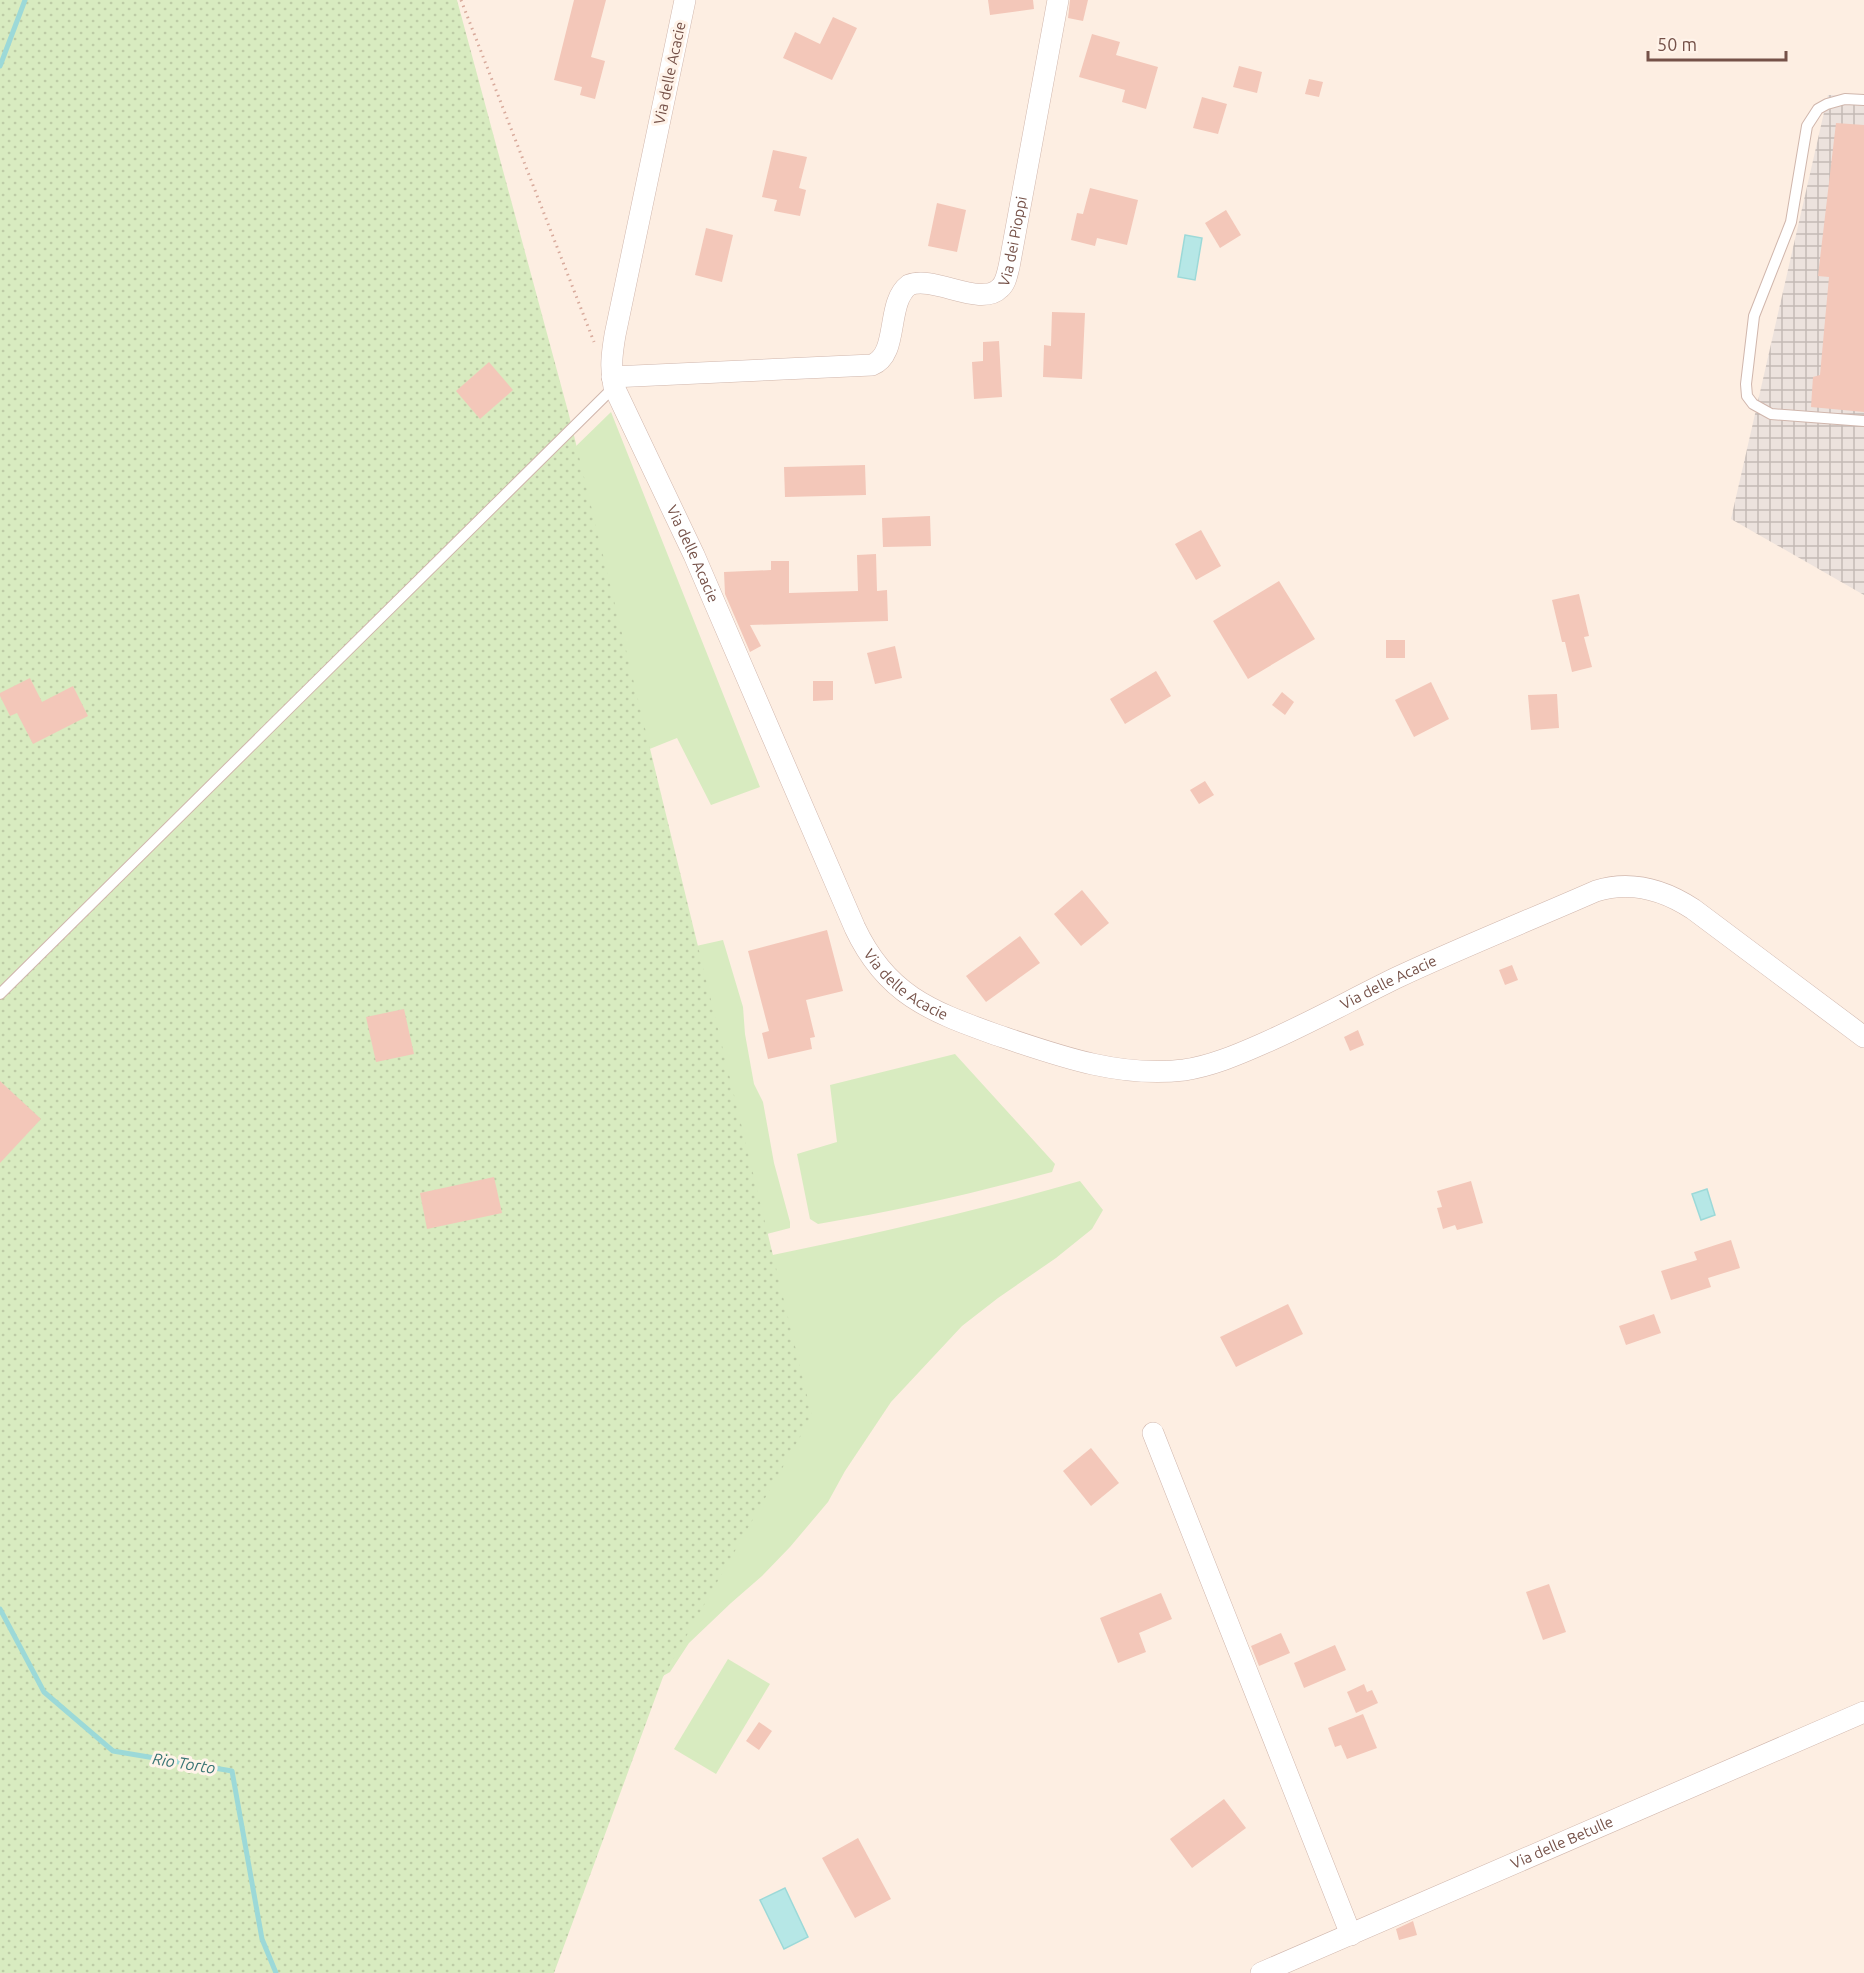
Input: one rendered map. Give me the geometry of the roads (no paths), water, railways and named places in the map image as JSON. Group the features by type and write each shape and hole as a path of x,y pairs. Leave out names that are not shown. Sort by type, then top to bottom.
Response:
{"street":[{"name":"Via delle Acacie","path":"685,0 615,334 611,356 613,382 694,555 858,935 871,956 902,991 930,1009 957,1021 1040,1050 1089,1064 1174,1071 1194,1068 1235,1056 1312,1022 1412,971 1596,891 1623,886 1658,891 1686,904 1864,1037"},
{"name":"Via dei Pioppi","path":"613,382 872,365 879,362 885,354 899,298 909,285 923,283 980,294 992,294 1001,288 1009,267 1058,0"},
{"path":"1153,1433 1351,1935"},
{"name":"Via delle Betulle","path":"1261,1973 1864,1712"}],"lane":[{"path":"1864,100 1845,99 1827,104 1818,109 1807,126 1791,222 1754,316 1746,384 1747,396 1753,404 1771,414 1864,421"},
{"path":"0,994 613,382"}],"water":[{"path":"1185,235 1202,238 1195,280 1178,277"},
{"path":"1707,1189 1715,1215 1701,1220 1692,1194"},
{"path":"785,1888 808,1937 784,1949 760,1900"}],"waterway":[{"name":"Rio Torto","path":"0,66 25,0"},
{"name":"Rio Torto","path":"0,1609 44,1692 113,1751 232,1771 262,1939 276,1973"}]}
